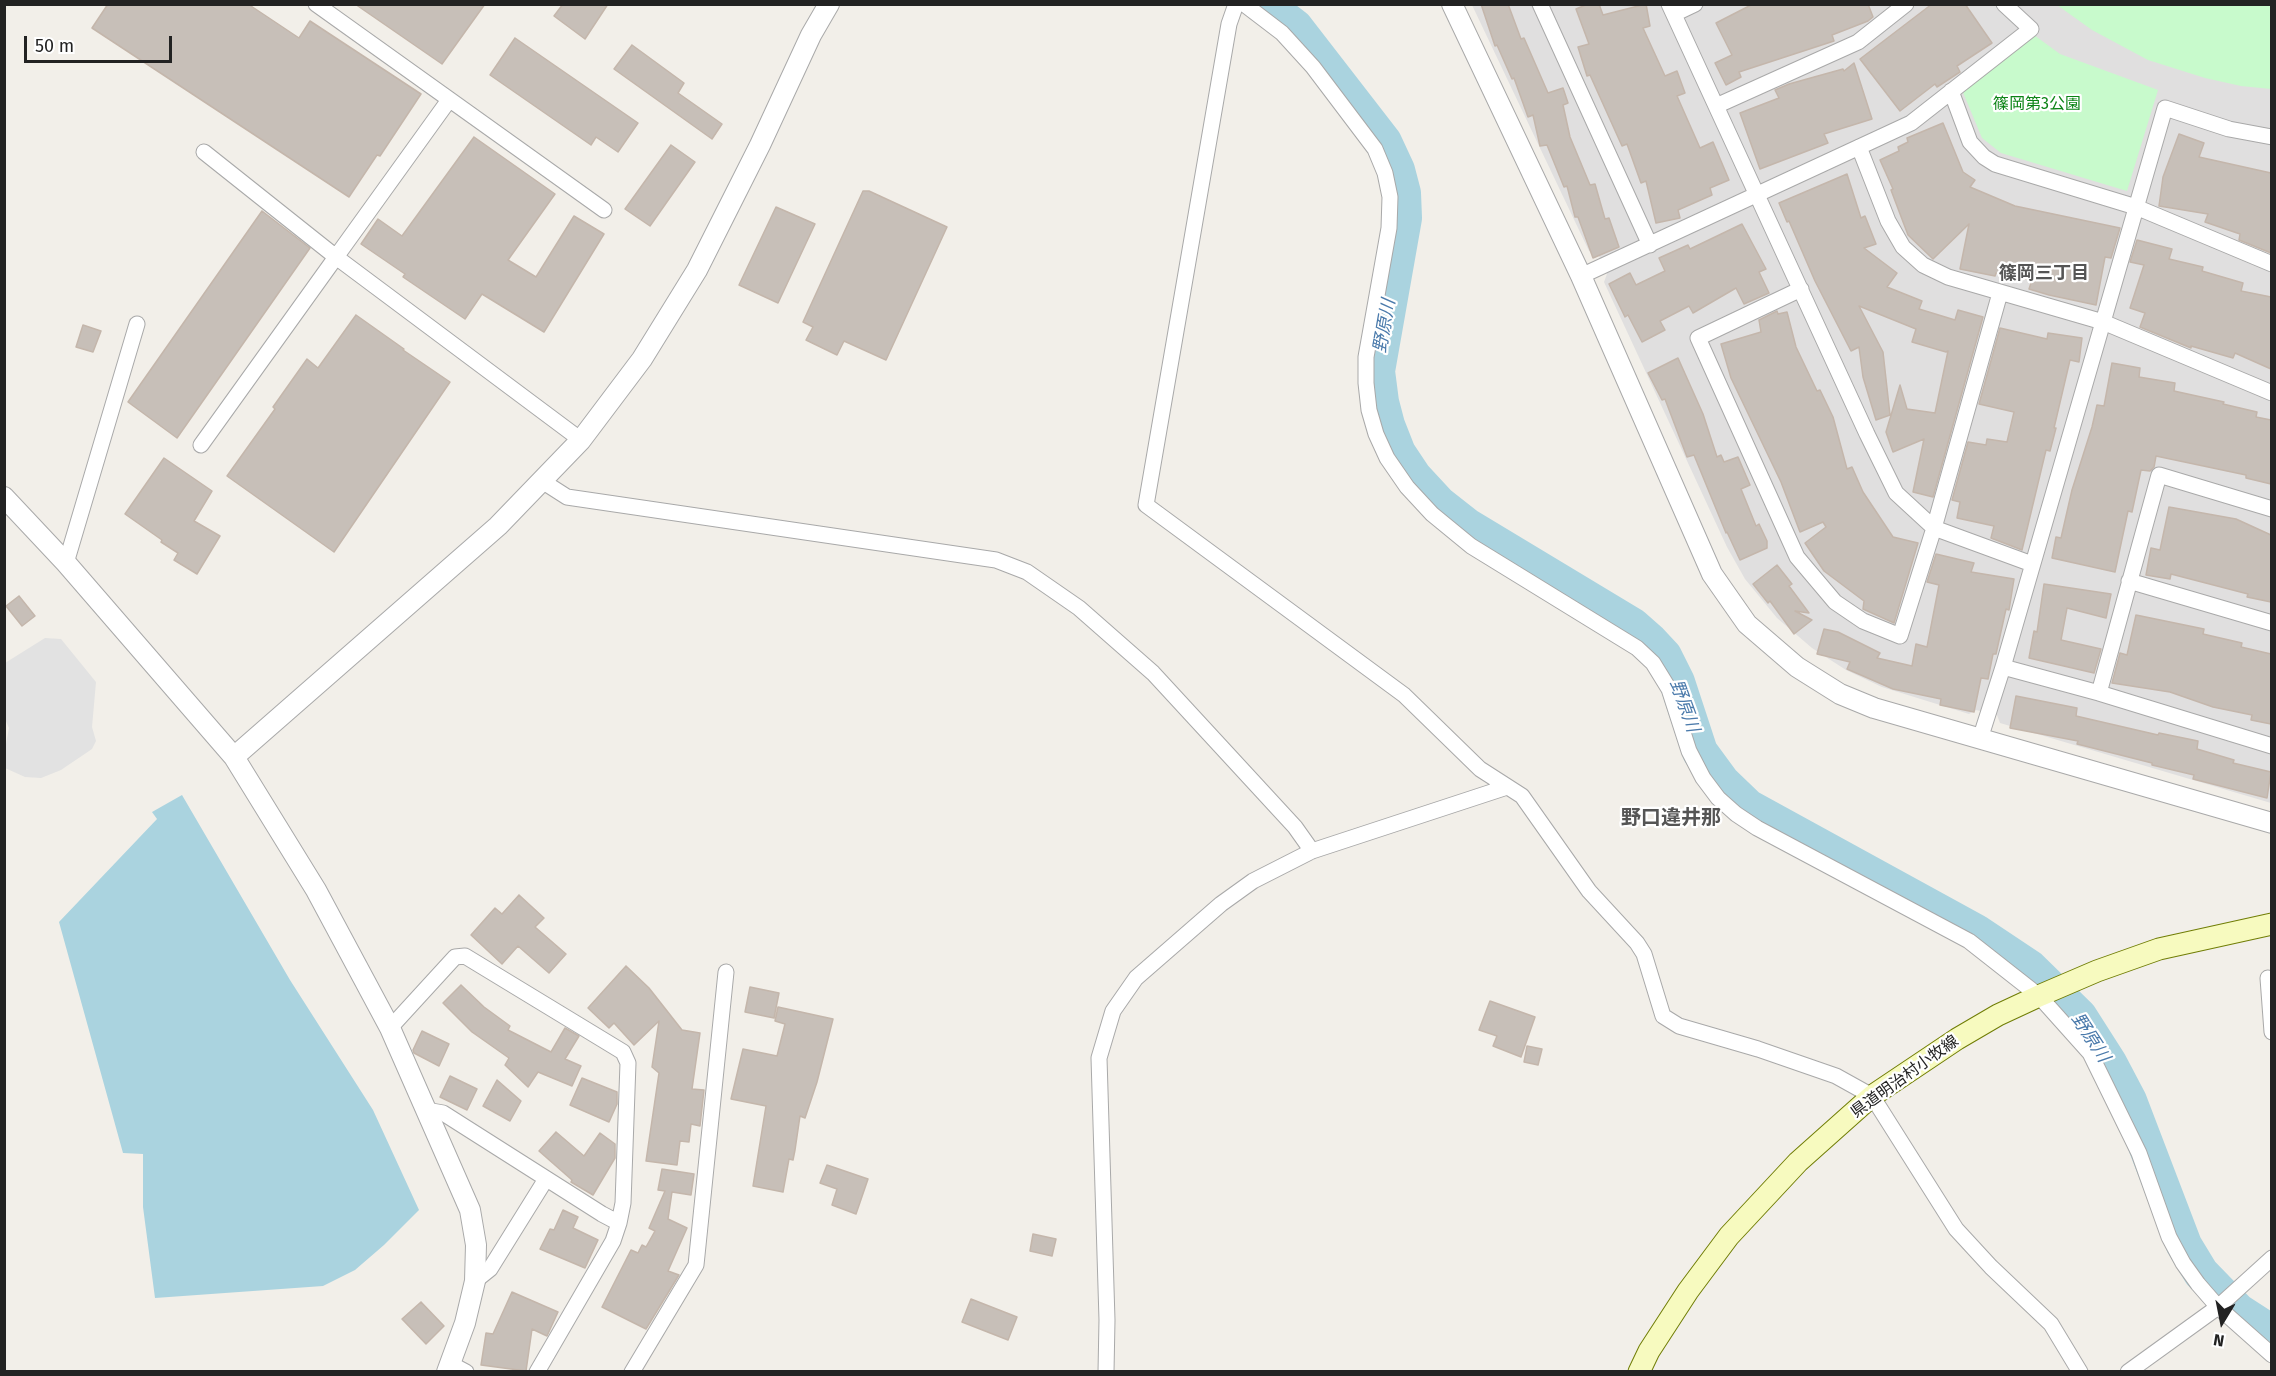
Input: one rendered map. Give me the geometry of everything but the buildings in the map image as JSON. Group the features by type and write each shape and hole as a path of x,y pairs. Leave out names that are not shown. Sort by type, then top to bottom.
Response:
{"main road":[{"name":"県道明治村小牧線","path":"1639,1371 1649,1351 1688,1291 1729,1236 1798,1162 1872,1096 1957,1039 1998,1015 2040,995 2159,949 2271,924"}],"street":[{"path":"316,4 604,210"},
{"path":"234,757 498,526 581,440 642,359 697,270 760,145 811,35 829,4"},
{"path":"1236,4 1229,24 1146,505 1404,695 1480,769 1522,796 1588,891 1644,954 1663,1016 1679,1026 1758,1049 1836,1076 1872,1096 1956,1229 1991,1267 2051,1324 2080,1371"},
{"path":"1244,4 1282,33 1312,67 1375,149 1385,173 1390,197 1389,228 1366,357 1366,383 1369,410 1376,434 1387,458 1407,487 1432,514 1471,546 1637,648 1653,663 1669,689 1689,751 1703,778 1718,798 1736,814 1756,828 1969,941 2040,995 2090,1053 2139,1153 2169,1237 2198,1284 2271,1355"},
{"path":"1452,4 1581,276 1712,574 1747,624 1797,667 1840,694 1874,708 2271,823"},
{"path":"1540,4 1650,245"},
{"path":"1695,4 1672,9 1896,493 1934,528 2032,564"},
{"path":"1716,106 1858,42 1906,4"},
{"path":"1581,276 1728,210 1757,194 1911,123 2031,29 2004,4"},
{"path":"1952,91 1971,142 1984,157 1995,164 2136,207 2271,264"},
{"path":"201,445 449,100"},
{"path":"1980,739 2003,667 2165,108 2229,129 2271,137"},
{"path":"1859,147 1888,220 1903,247 1923,265 1948,277 2103,322 2271,393"},
{"path":"204,152 336,257 581,440"},
{"path":"1801,289 1698,338 1797,557 1835,602 1863,621 1900,636 1934,528 2000,293"},
{"path":"66,563 137,324"},
{"path":"2099,693 2159,475 2271,509"},
{"path":"542,481 567,496 996,560 1027,572 1079,608 1153,673 1295,827 1311,851"},
{"path":"4,497 66,563 234,757 315,890 390,1028 470,1210 476,1245 475,1281 455,1369"},
{"path":"2129,580 2271,623"},
{"path":"2003,667 2099,693 2271,746"},
{"path":"1106,1371 1107,1320 1099,1058 1113,1011 1136,978 1221,904 1253,881 1311,851 1507,787"},
{"path":"390,1028 455,957 465,956 623,1052 628,1063 623,1203 619,1222 613,1241 538,1371"},
{"path":"632,1371 696,1265 726,972"},
{"path":"2268,978 2271,1032"},
{"path":"426,1110 443,1113 602,1214 619,1222"},
{"path":"475,1281 490,1269 546,1179"},
{"path":"2128,1371 2219,1306 2271,1258"}],"shaded area":[{"path":"1472,5 2271,5 2271,803 2000,723 1997,715 1976,710 1969,714 1882,687 1846,670 1812,648 1777,618 1745,579 1727,547 1604,282 1607,274 1598,254 1589,251"},
{"path":"45,638 61,639 96,682 92,727 96,741 92,749 61,770 41,778 25,777 5,768 5,749 9,728 5,719 5,663"}],"green space":[{"path":"2057,5 2271,5 2271,89 2241,86 2205,78 2148,60 2092,30"},
{"name":"篠岡第3公園","path":"2034,35 2060,54 2158,90 2127,191 2001,153 1982,138 1962,90"}],"water":[{"path":"182,795 290,980 373,1110 419,1210 355,1270 323,1286 155,1298 143,1207 143,1154 123,1153 59,922 157,819 152,812"}],"waterway":[{"name":"野原川","path":"1265,4 1295,27 1384,142 1397,170 1403,193 1404,218 1377,371 1387,425 1398,453 1414,477 1439,504 1467,526 1633,626 1650,641 1664,656 1677,682 1700,752 1722,782 1748,807 1976,932 2030,968 2079,1016 2109,1063 2129,1101 2184,1245 2201,1273 2238,1311 2272,1333"}],"district":[{"name":"篠岡三丁目","path":"2044,274"},
{"name":"野口違井那","path":"1671,818"}]}
